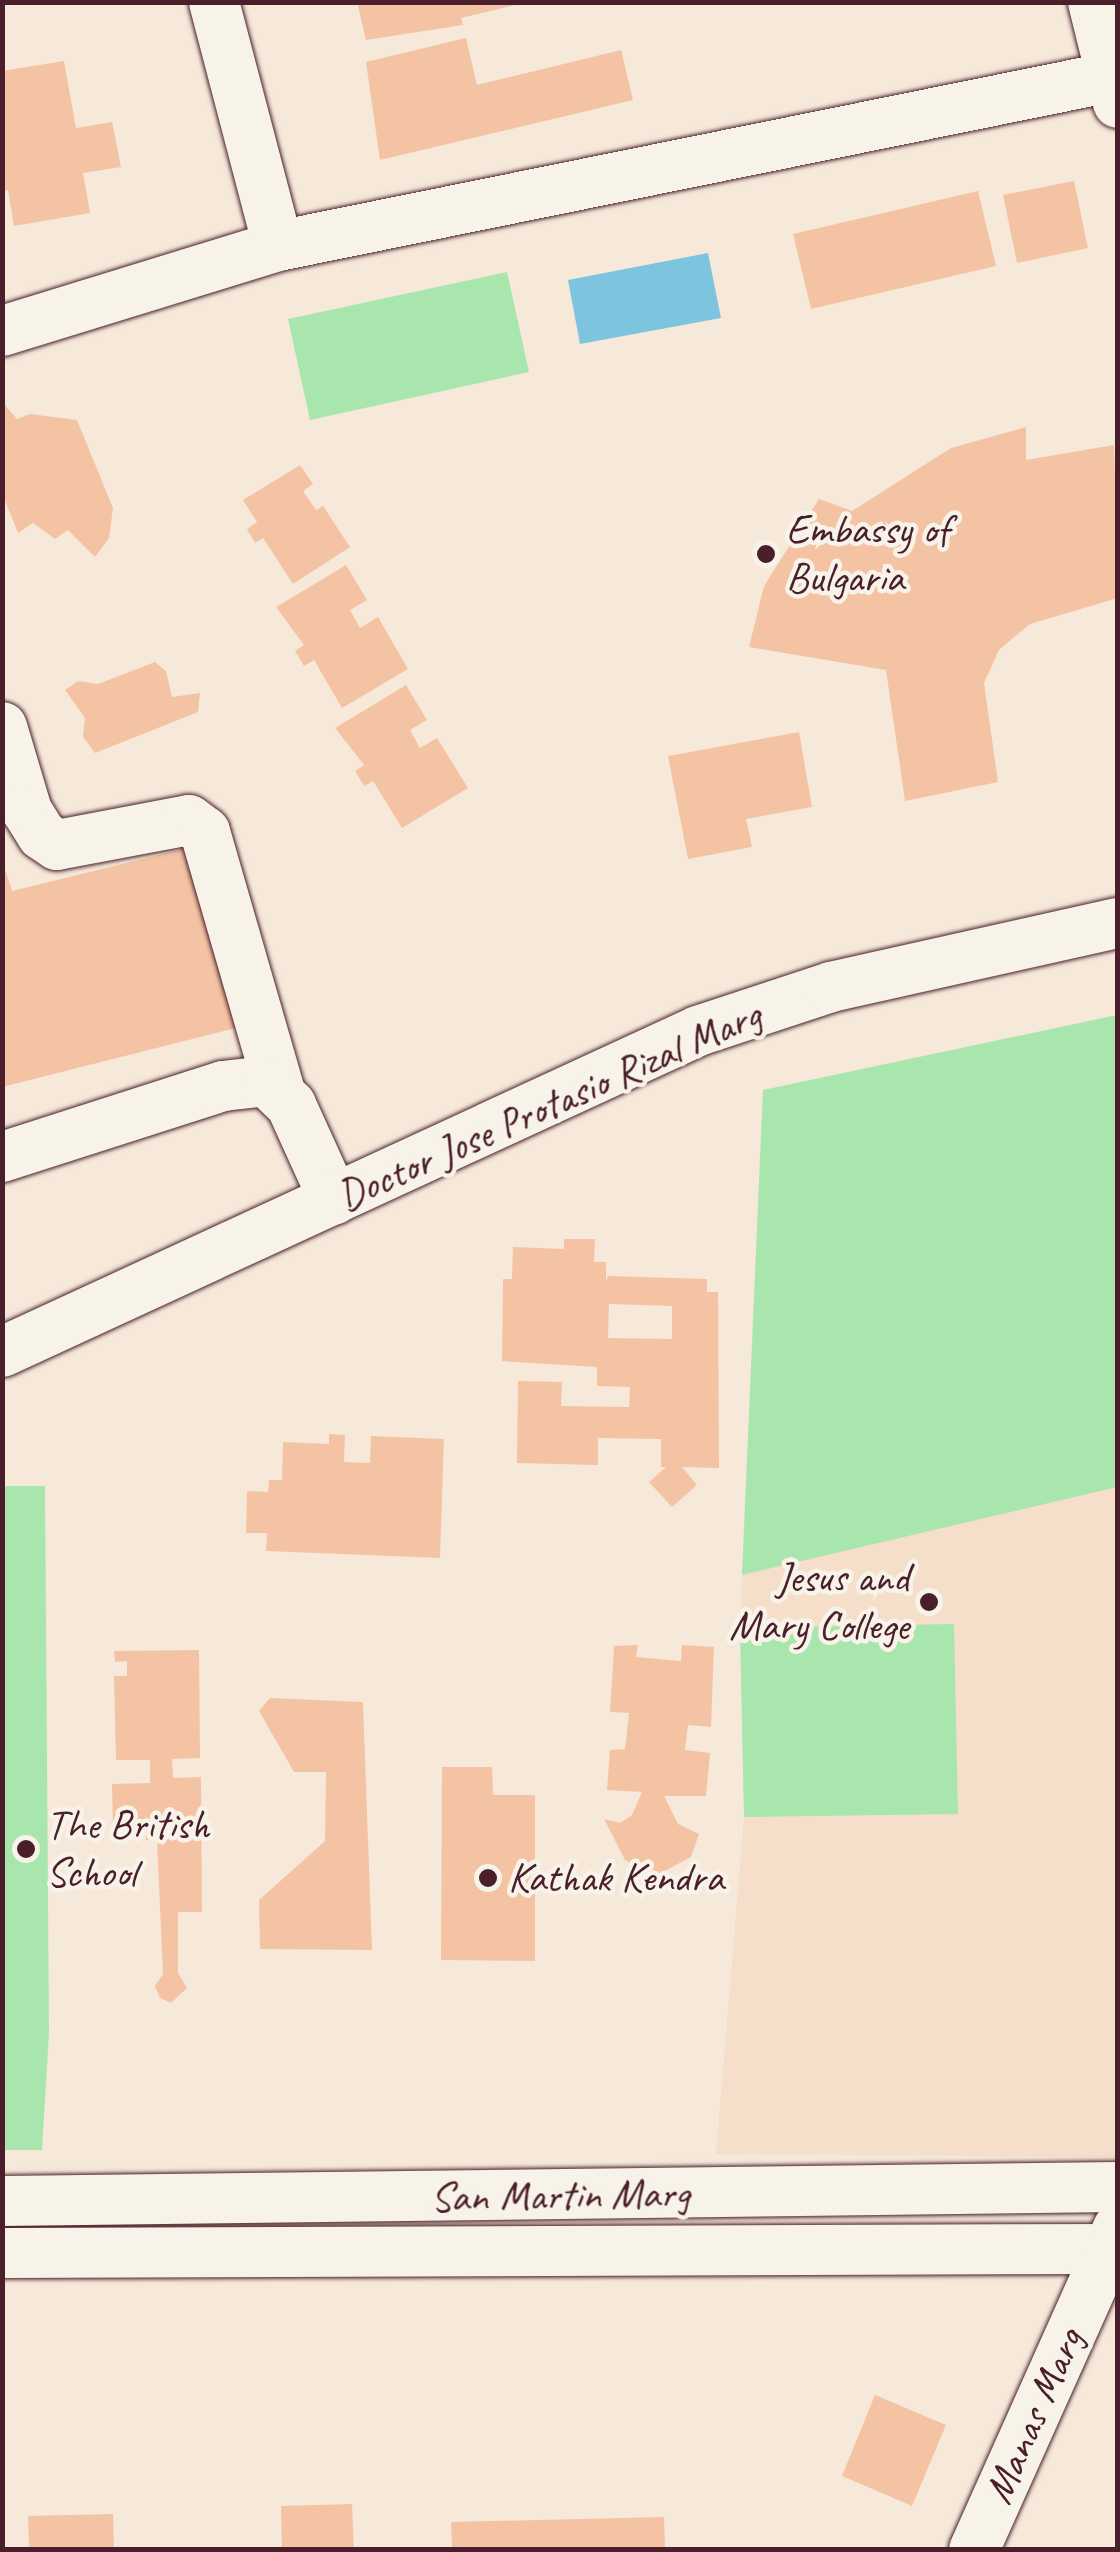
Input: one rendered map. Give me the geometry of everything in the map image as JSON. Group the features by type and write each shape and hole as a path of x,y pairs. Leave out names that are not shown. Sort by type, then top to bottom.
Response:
{"street":[{"path":"214,2 278,246"},
{"path":"2,331 278,246 1113,72 1093,2"},
{"path":"2,727 27,811 42,835 57,845 189,820 206,832 280,1091 334,1200"},
{"name":"Doctor Jose Protasio Rizal Marg","path":"2,1352 698,1031 831,988 1118,922"},
{"path":"2,1157 236,1084 266,1081 280,1091"},
{"name":"San Martin Marg","path":"2,2200 1118,2187"},
{"name":"San Martin Marg","path":"2,2252 1114,2242"},
{"name":"Manas Marg","path":"974,2550 1114,2242"}],"shaded area":[{"name":"Jesus and Mary College","path":"1117,1015 1117,2157 716,2154 744,1817 740,1628 763,1090"}],"green space":[{"path":"507,272 529,372 310,420 288,319"},
{"path":"1117,1015 1117,1487 742,1575 763,1090"},
{"name":"The British School","path":"2,1486 45,1486 49,2033 42,2150 3,2150"},
{"path":"954,1624 958,1814 744,1817 740,1628"}],"water":[{"path":"708,253 721,318 580,344 568,280"}],"building":[{"path":"357,2 519,4 461,18 463,25 366,40"},
{"path":"466,38 477,85 621,50 633,100 380,160 366,62"},
{"path":"64,61 76,128 112,122 121,167 83,173 90,213 14,226 8,190 2,191 2,71"},
{"path":"1074,181 1088,248 1017,263 1003,195"},
{"path":"978,191 996,266 811,309 793,234"},
{"path":"2,402 17,419 30,414 77,420 113,508 109,538 95,557 68,530 55,539 33,523 18,533 2,493"},
{"path":"1026,427 1026,460 1114,445 1118,598 1030,624 999,650 984,683 998,782 905,801 886,670 749,647 764,586 819,499 852,511 951,448"},
{"path":"300,465 313,484 303,491 316,510 323,506 350,547 293,584 263,538 255,543 247,529 257,522 243,500"},
{"path":"346,565 367,600 350,610 360,628 378,617 408,669 342,708 314,660 304,666 295,651 304,645 276,607"},
{"path":"155,662 166,671 172,697 200,693 198,712 95,753 83,737 85,718 65,690 78,681 98,684"},
{"path":"406,685 427,720 410,730 420,748 437,738 468,788 402,828 373,781 364,786 355,771 364,765 335,728"},
{"path":"799,732 812,807 746,819 752,847 688,859 668,756"},
{"path":"200,845 244,1026 2,1087 2,860 12,891"},
{"path":"564,1239 595,1239 594,1262 606,1262 606,1281 608,1276 707,1279 707,1292 718,1292 719,1468 682,1467 697,1485 672,1507 649,1482 666,1467 661,1467 661,1439 598,1438 598,1465 517,1463 518,1381 562,1382 561,1406 629,1407 630,1387 597,1386 597,1367 502,1361 503,1279 512,1279 513,1247 564,1249","holes":["609,1304 672,1306 672,1339 608,1338"]},
{"path":"329,1434 345,1435 344,1462 370,1463 371,1436 444,1439 440,1558 266,1551 267,1533 246,1533 247,1491 268,1492 269,1480 282,1480 283,1442 329,1444"},
{"path":"638,1645 636,1657 681,1661 682,1645 714,1647 711,1727 688,1725 685,1750 710,1753 706,1796 664,1796 678,1824 699,1834 691,1857 657,1875 625,1860 604,1819 620,1823 632,1815 642,1792 607,1790 610,1750 625,1749 629,1713 610,1712 614,1646"},
{"path":"199,1650 200,1758 172,1759 173,1778 201,1777 202,1912 178,1912 178,1973 187,1988 171,2003 160,1998 155,1986 163,1974 157,1840 146,1840 146,1830 113,1831 112,1784 150,1783 150,1760 116,1760 114,1676 127,1676 127,1661 115,1662 114,1651"},
{"path":"270,1698 363,1702 372,1950 260,1949 259,1900 325,1841 326,1772 294,1772 259,1711"},
{"name":"Kathak Kendra","path":"442,1767 492,1767 493,1795 535,1795 535,1961 441,1960"},
{"path":"875,2395 946,2425 912,2506 842,2476"},
{"path":"352,2504 354,2550 282,2550 281,2506"},
{"path":"113,2514 114,2550 29,2550 28,2516"},
{"path":"664,2517 665,2550 452,2550 451,2522"}],"place":[{"name":"Embassy of Bulgaria","path":"766,554"},
{"name":"Jesus and Mary College","path":"929,1602"},
{"name":"The British School","path":"26,1849"},
{"name":"Kathak Kendra","path":"488,1878"}]}
